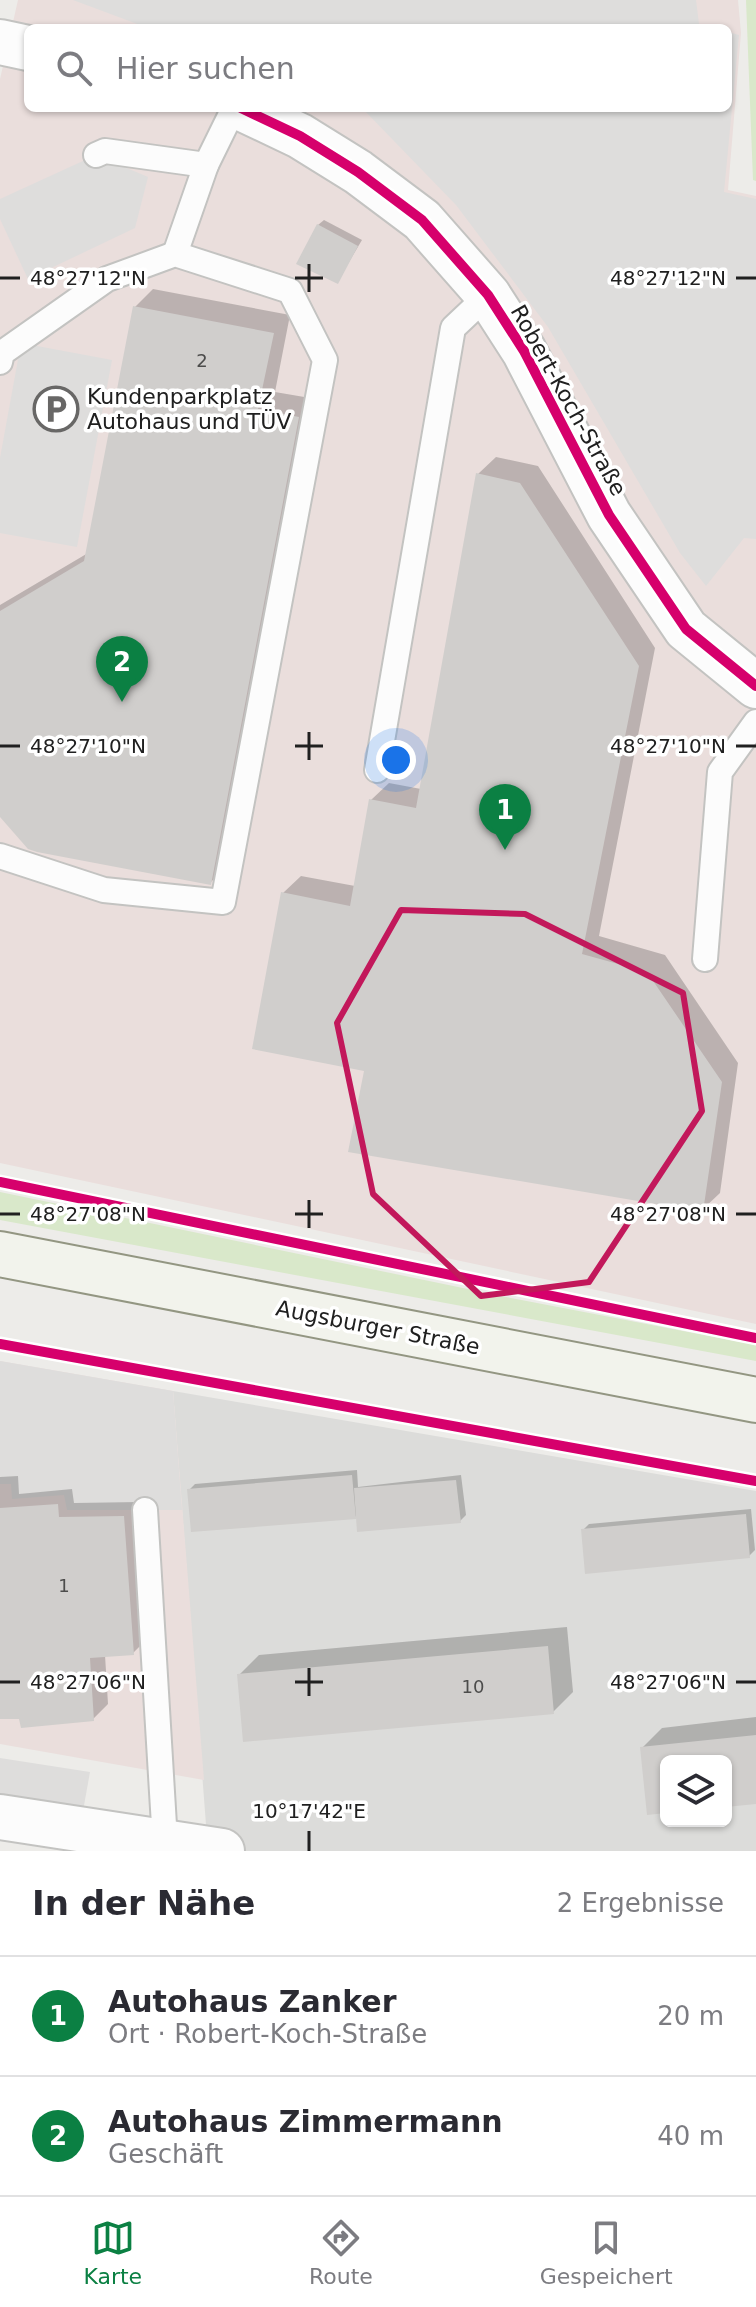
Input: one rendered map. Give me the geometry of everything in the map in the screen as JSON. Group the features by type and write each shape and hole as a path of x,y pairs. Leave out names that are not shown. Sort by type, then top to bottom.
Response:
{"main road":[{"name":"Augsburger Straße","path":"0,1254 756,1400"}],"street":[{"path":"0,42 24,47"},
{"name":"Robert-Koch-Straße","path":"249,112 300,136 422,220 488,295 524,351 609,515 686,629 756,686"},
{"path":"0,1817 222,1851"}],"lane":[{"path":"175,254 206,165 232,112"},
{"path":"96,155 105,151 206,165"},
{"path":"0,362 2,353 107,279 175,254 290,291 325,360 223,902 104,890 0,856"},
{"path":"377,770 453,328 488,295"},
{"path":"705,959 720,772 756,722"},
{"path":"145,1510 165,1842"}],"highlighted area":[{"path":"401,910 525,914 683,993 702,1111 589,1282 481,1296 373,1194 337,1023"}],"shaded area":[{"path":"18,0 738,0 741,33 728,190 756,196 756,668 746,738 756,743 756,1324 0,1163 0,79"},
{"path":"73,0 696,0 699,24 137,24"},
{"path":"732,33 739,35 732,108"},
{"path":"366,112 732,112 724,192 756,199 756,539 744,538 706,586 680,553 548,327 456,205"},
{"path":"96,155 148,177 135,228 28,279 0,219 0,199"},
{"name":"Kundenparkplatz Autohaus und TÜV","path":"21,343 112,360 77,547 0,533 0,458"},
{"path":"0,1361 173,1391 204,1780 0,1744"},
{"path":"0,1361 173,1391 182,1510 67,1510 64,1495 12,1499 11,1484 0,1484"},
{"path":"173,1391 756,1491 756,1851 208,1851"},
{"path":"0,1758 90,1772 83,1811 0,1798"}],"green space":[{"path":"746,0 756,0 756,181 753,180"},
{"path":"0,1192 511,1298 756,1345 756,1361 0,1220"}],"building":[{"path":"317,224 358,246 338,284 296,264"},
{"path":"133,306 274,333 258,409 299,417 211,885 37,852 28,849 0,817 0,611 84,561"},
{"path":"476,473 520,483 639,666 582,954 647,972 722,1082 703,1212 348,1152 364,1071 252,1049 281,892 350,906 369,799 416,808"},
{"path":"352,1475 356,1519 191,1532 187,1489"},
{"path":"456,1480 461,1523 357,1532 354,1488"},
{"path":"58,1504 59,1517 124,1516 134,1655 90,1658 94,1721 21,1728 19,1719 0,1719 0,1508"},
{"path":"746,1514 750,1558 585,1574 581,1529"},
{"path":"548,1646 554,1714 243,1742 237,1674"},
{"path":"756,1735 756,1804 732,1806 732,1755 660,1755 660,1814 647,1815 640,1747"}],"cycle path":[{"path":"249,112 300,136 358,172 422,220 488,295 524,351 609,515 686,629 756,686"},
{"path":"0,1182 756,1338"},
{"path":"0,1344 756,1481"}],"place":[{"name":"Kundenparkplatz Autohaus und TÜV","path":"56,409"},
{"name":"Autohaus Zimmermann","path":"122,702"},
{"name":"Autohaus Zanker","path":"505,850"}]}
